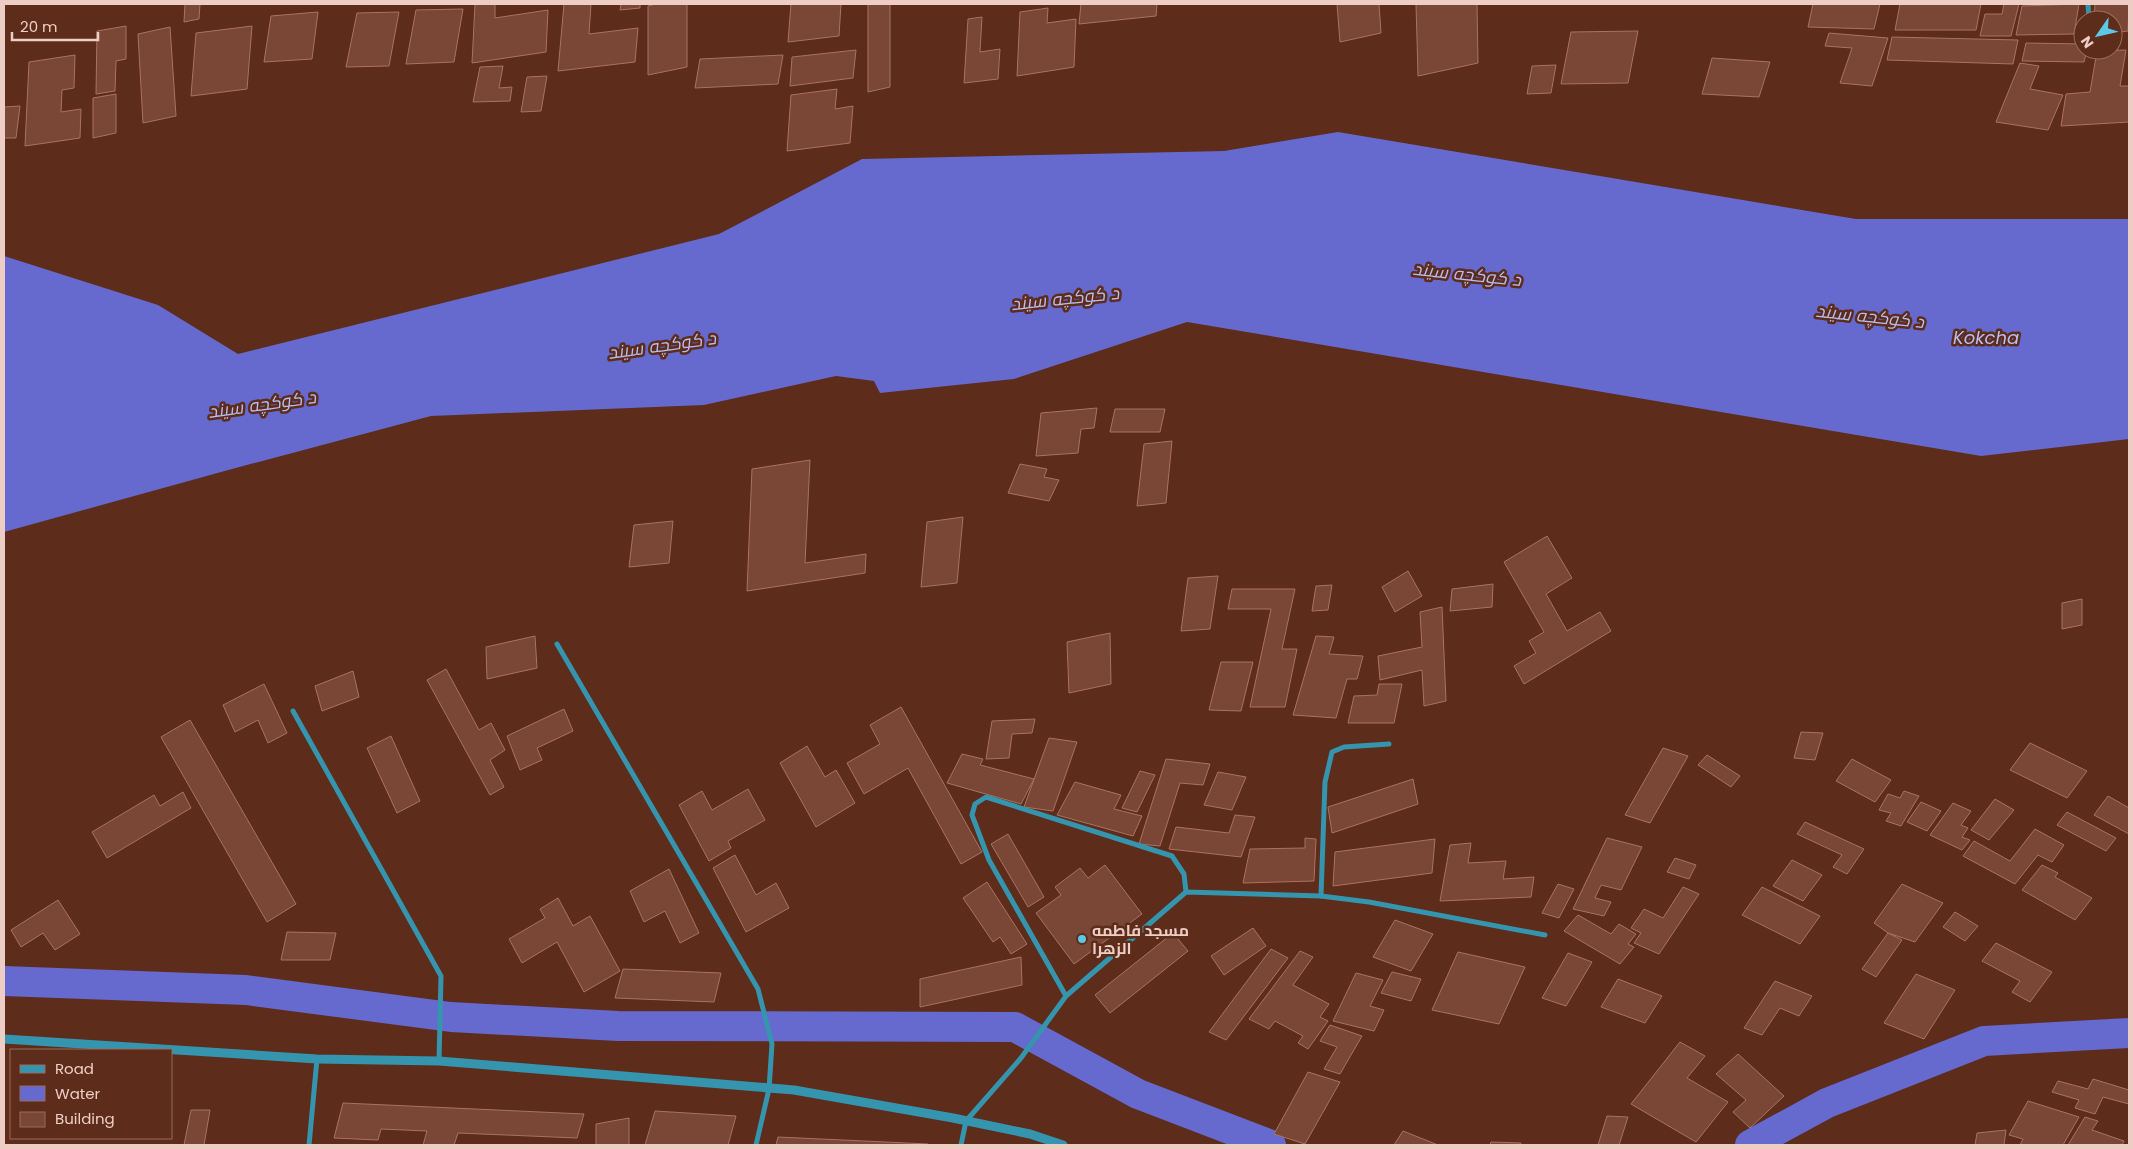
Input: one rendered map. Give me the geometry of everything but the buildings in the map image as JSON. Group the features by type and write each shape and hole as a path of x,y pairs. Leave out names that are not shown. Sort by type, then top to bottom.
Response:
{"street":[{"path":"557,644 758,989 772,1044 769,1089 756,1145"},
{"path":"293,711 441,976 439,1061"},
{"path":"1321,896 1325,782 1332,752 1344,747 1389,744"},
{"path":"1066,996 989,860 972,815 975,804 986,797 1172,856 1184,874 1186,892"},
{"path":"961,1145 966,1121 1021,1058 1066,996 1186,892 1321,896 1369,902 1545,935"},
{"path":"4,1039 160,1049"},
{"path":"172,1050 317,1059 439,1061 794,1090 1030,1134 1063,1145"},
{"path":"309,1145 317,1059"}],"water":[{"name":"Kokcha","path":"1338,132 1856,219 2129,219 2129,439 1981,456 1187,322 1014,379 880,393 874,381 836,376 704,405 431,416 4,532 4,256 158,305 238,354 719,234 862,159 1224,151"}],"waterway":[{"path":"4,981 246,990 451,1017 618,1026 1015,1027 1138,1094 1271,1145"},
{"path":"1750,1145 1827,1103 1984,1041 2129,1033"}],"place":[{"name":"مسجد فاطمه الزهرا","path":"1082,939"}],"water label":[{"name":"د کوکچه سیند","path":"1467,274"},
{"name":"د کوکچه سیند","path":"1065,298"},
{"name":"د کوکچه سیند","path":"1870,316"},
{"name":"د کوکچه سیند","path":"662,345"},
{"name":"د کوکچه سیند","path":"262,404"}]}
